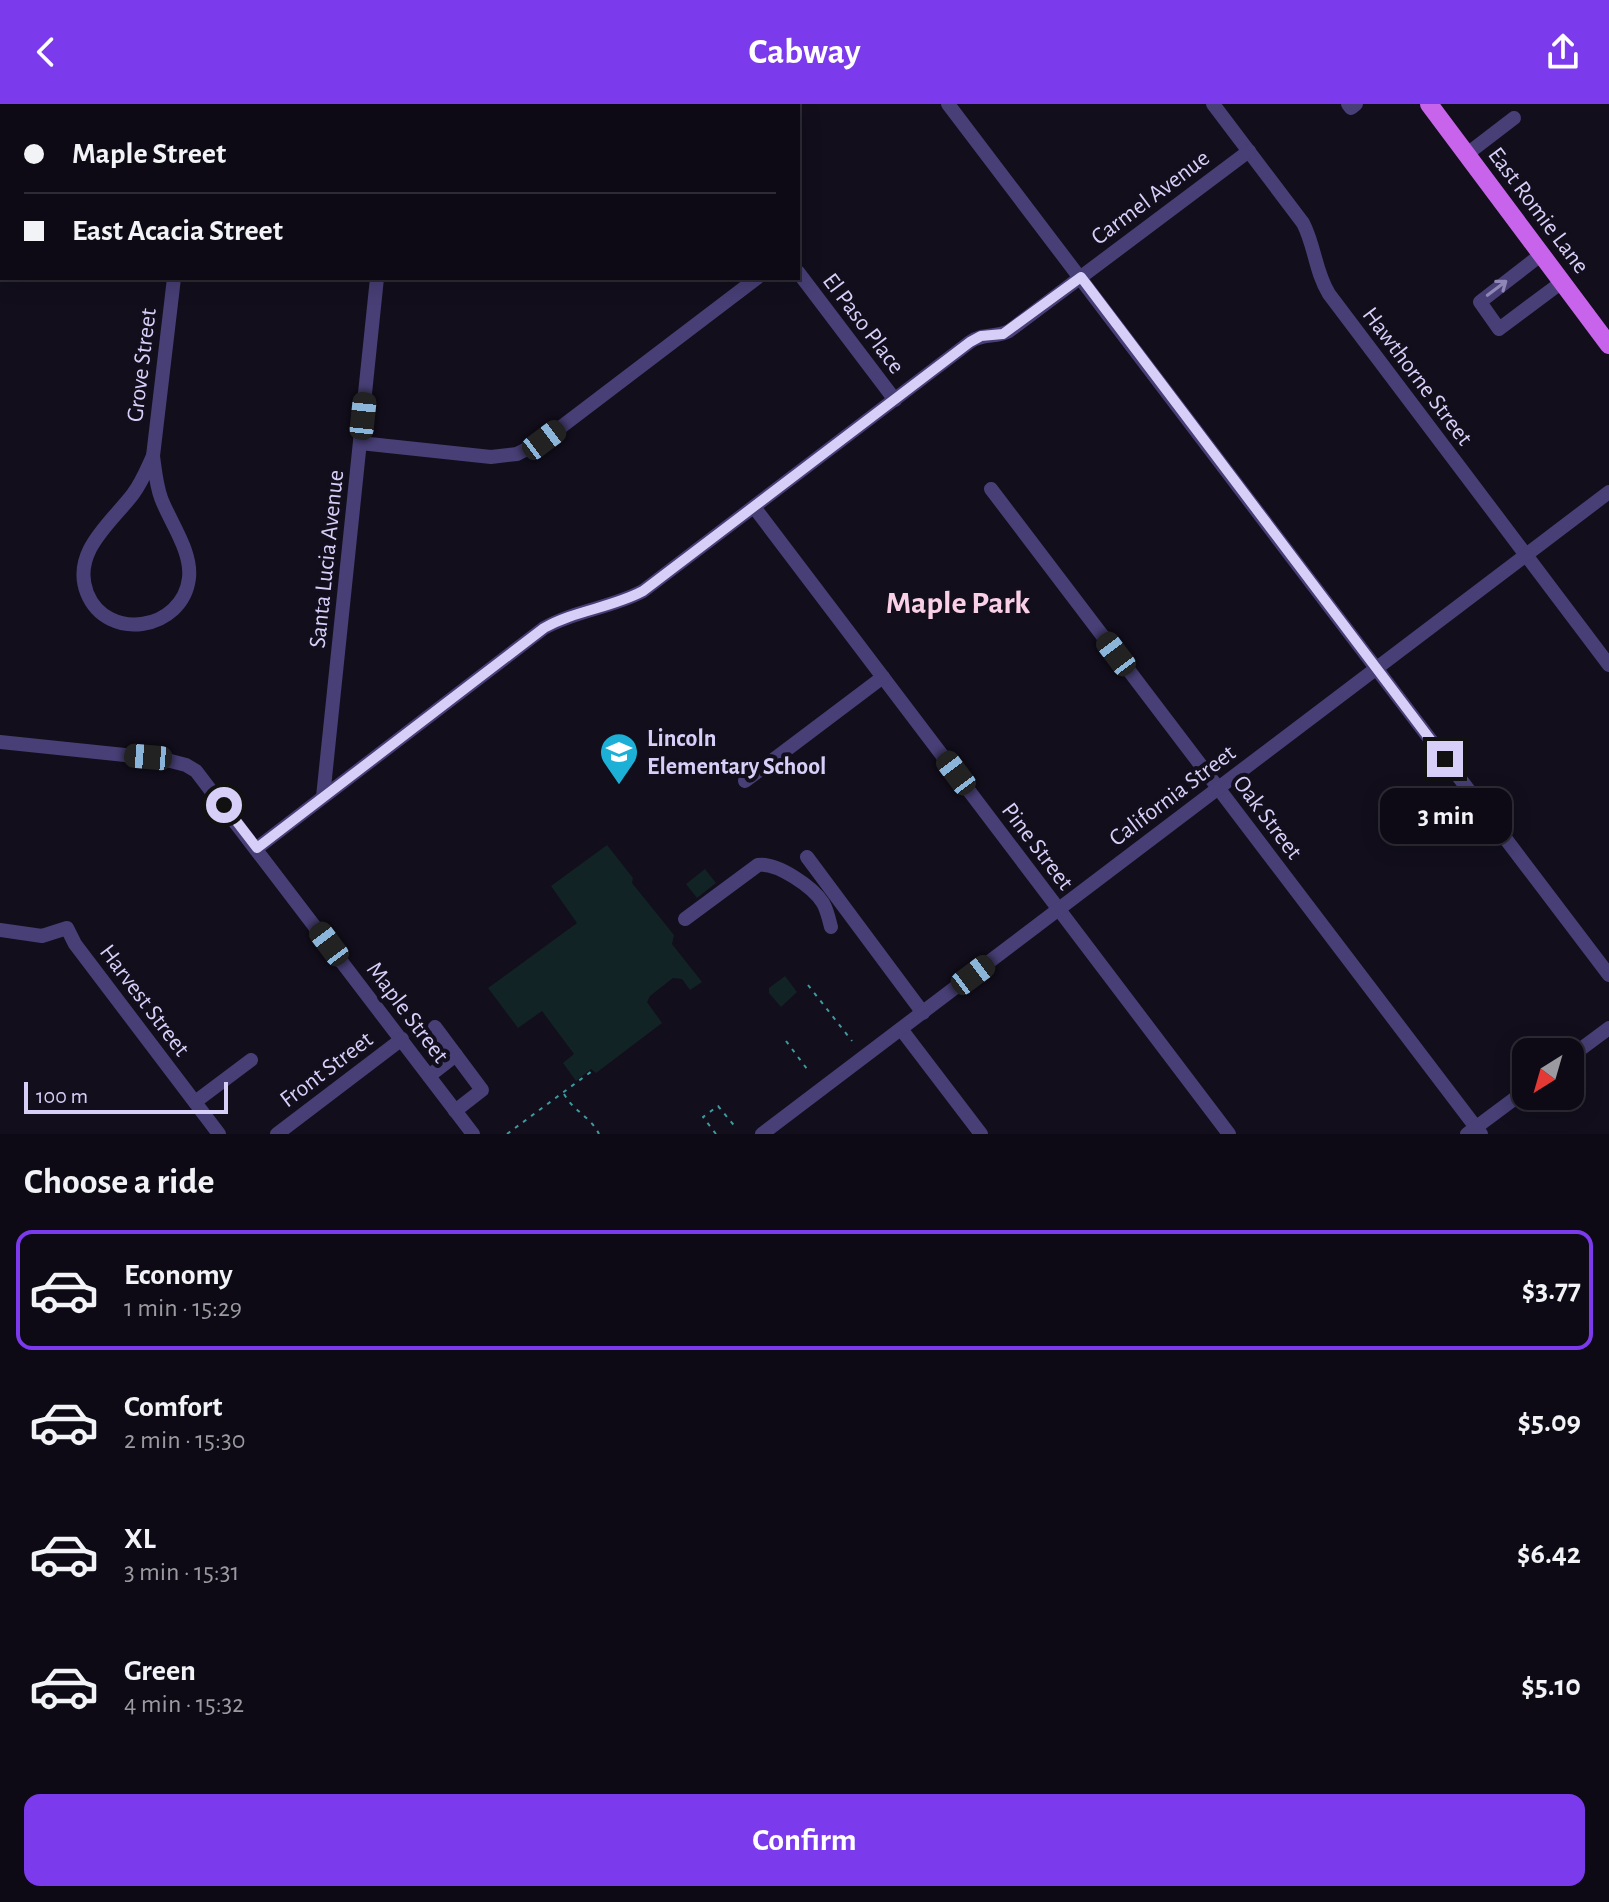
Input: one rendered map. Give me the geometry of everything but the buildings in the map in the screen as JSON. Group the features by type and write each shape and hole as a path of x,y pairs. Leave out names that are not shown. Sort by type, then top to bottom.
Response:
{"main road":[{"name":"East Romie Lane","path":"1429,104 1609,345"}],"street":[{"path":"948,104 1609,975"},
{"name":"Hawthorne Street","path":"1213,104 1303,223 1318,273 1329,294 1609,665"},
{"path":"1348,104 1351,108 1356,104"},
{"path":"1467,154 1514,118"},
{"name":"Carmel Avenue","path":"257,848 544,628 570,615 617,603 643,591 976,338 1003,334 1249,151"},
{"path":"1542,254 1480,302 1499,329 1562,282"},
{"name":"El Paso Place","path":"800,275 895,400"},
{"name":"Grove Street","path":"153,456 133,494 93,543 83,569 85,590 97,608 119,622 131,625 144,625 166,616 180,602 187,587 189,571 187,559 161,499 153,456 174,280"},
{"name":"Santa Lucia Avenue","path":"323,797 377,280"},
{"path":"360,443 491,457 524,451 544,440 754,280"},
{"path":"133,494 147,489 157,493 161,499"},
{"name":"Oak Street","path":"991,489 1475,1132"},
{"name":"California Street","path":"762,1134 1609,492"},
{"name":"Pine Street","path":"754,507 1229,1134"},
{"path":"745,781 883,677"},
{"name":"Maple Street","path":"0,742 163,759 186,765 202,777 473,1134"},
{"path":"807,857 923,1013"},
{"path":"685,919 758,865 767,863 776,865 817,896 824,905 831,927"},
{"name":"Harvest Street","path":"0,930 42,936 67,928 75,944 219,1134"},
{"path":"435,1027 482,1090 455,1111"},
{"path":"1584,1047 1609,1028"},
{"path":"901,1029 981,1134"},
{"name":"Front Street","path":"277,1134 402,1039"},
{"path":"429,1076 456,1055"},
{"path":"195,1102 251,1060"},
{"path":"1475,1132 1512,1102"}],"path":[{"path":"808,985 852,1041"},
{"path":"786,1041 810,1073"},
{"path":"507,1134 592,1071"},
{"path":"563,1093 573,1109 590,1119 599,1134"},
{"path":"716,1134 703,1117 718,1106 737,1129"}],"shaded area":[{"path":"607,845 633,878 632,883 674,935 672,944 702,982 690,990 682,979 673,978 650,996 647,1002 662,1023 596,1073 591,1069 576,1081 563,1063 574,1054 542,1011 518,1028 488,988 577,923 551,886"},
{"path":"705,869 716,883 697,898 686,884"},
{"path":"785,976 797,992 781,1007 769,993 769,988"}],"place":[{"name":"Lincoln Elementary School","path":"619,786"}],"district":[{"name":"Maple Park","path":"958,602"}],"route":[{"path":"224,805 257,848 544,628 570,615 617,603 643,591 970,342 981,336 1003,334 1081,277 1445,759"}]}
